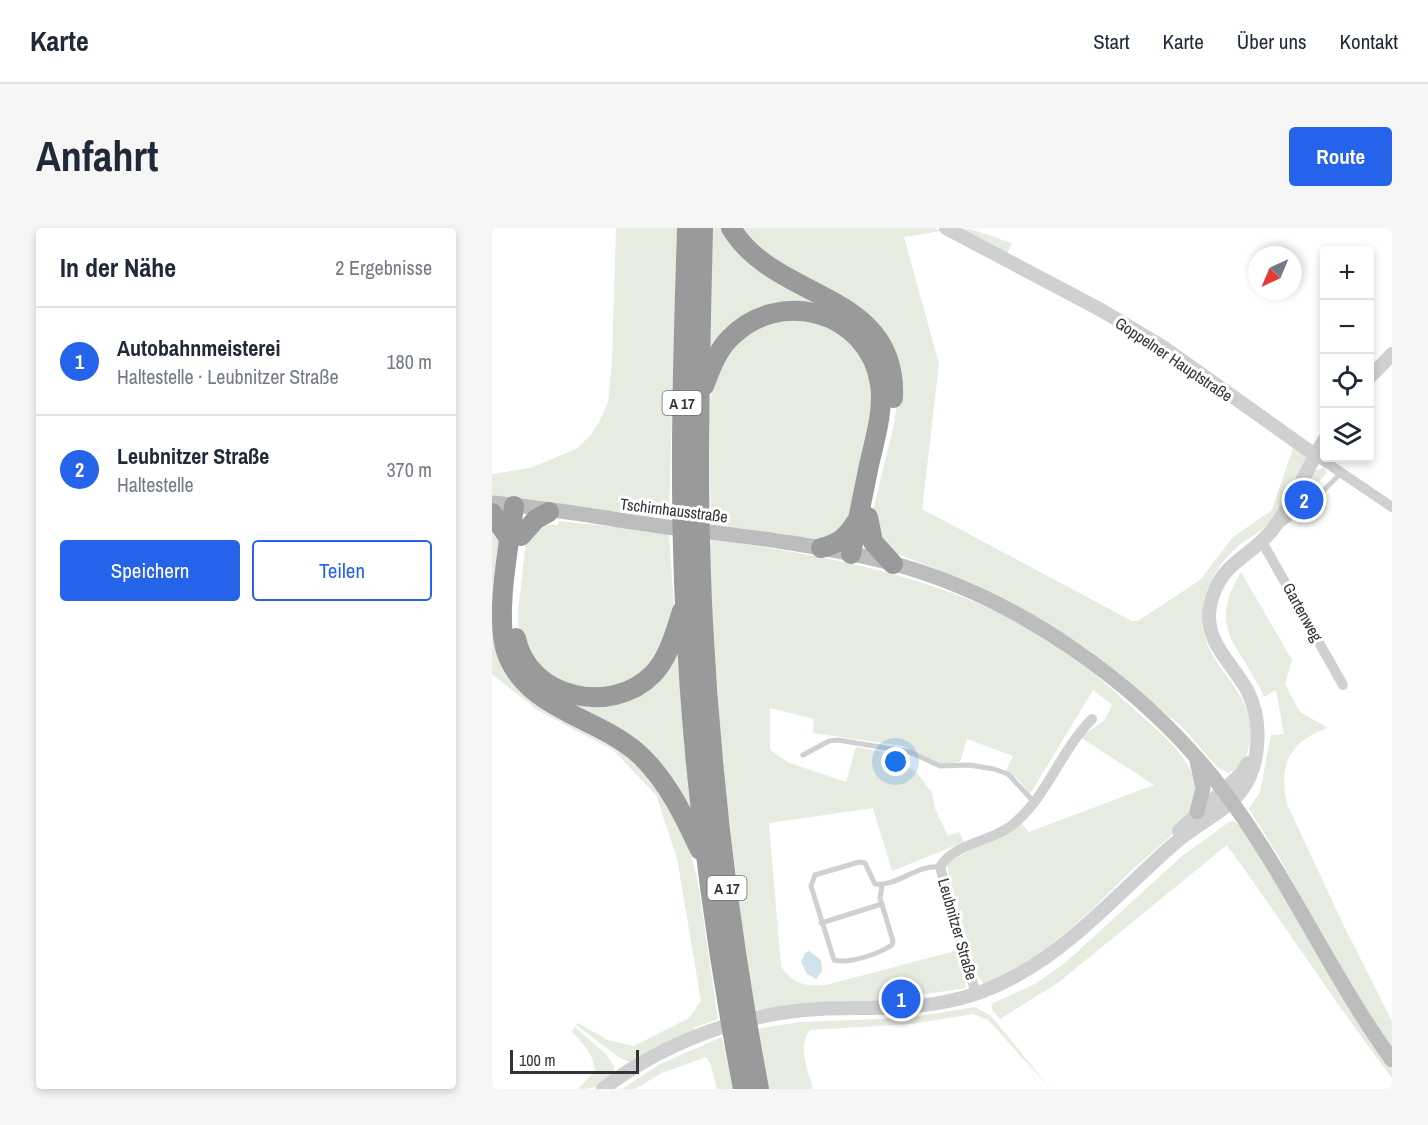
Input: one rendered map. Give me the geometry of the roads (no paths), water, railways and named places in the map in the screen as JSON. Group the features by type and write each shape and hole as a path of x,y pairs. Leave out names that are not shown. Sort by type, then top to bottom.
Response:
{"highway":[{"name":"A 17","path":"687,228 692,556 722,856 740,981 759,1089"},
{"name":"A 17","path":"691,498 699,399 703,228"},
{"path":"730,228 754,257 779,275 825,296 856,315 874,333 884,350 893,384 890,425 862,518 849,534 836,544 821,548"},
{"path":"699,399 721,349 742,327 758,318 787,310 806,311 820,313 847,327 868,351 880,384 877,431 855,555"},
{"path":"518,507 502,619 506,651 515,670 531,688 551,703 601,729 642,756 666,786 688,825 708,868"},
{"path":"515,538 536,519 549,512"},
{"path":"492,513 515,538 514,619 517,644 524,659 537,675 567,694 598,698 635,688 653,674 665,657 685,603"},
{"path":"862,518 873,542 893,564"},
{"name":"A 17","path":"692,556 685,603 696,766 708,868 743,1089"}],"main road":[{"name":"Tschirnhausstraße","path":"492,503 821,548 893,564 967,590 1073,648 1140,702 1227,796 1267,854 1352,1000 1392,1060"},
{"path":"1197,761 1203,788 1197,812"}],"street":[{"name":"Goppelner Hauptstraße","path":"946,228 1101,310 1163,347 1392,507"},
{"path":"1374,373 1392,354"},
{"path":"1106,906 1129,878 1197,812 1244,788 1251,774 1257,725 1248,692 1223,659 1211,630 1210,608 1217,583 1227,567 1266,536 1320,447"},
{"name":"Gartenweg","path":"1266,536 1343,685"},
{"name":"Leubnitzer Straße","path":"976,994 940,867 949,853 1011,826 1034,802 1076,735 1092,718"},
{"path":"1106,906 1227,796"},
{"name":"Leubnitzer Straße","path":"603,1089 629,1070 670,1047 749,1020 816,1009 914,1006 976,994 1033,967 1106,906"}],"lane":[{"path":"1266,536 1309,505 1342,472"},
{"path":"803,755 829,741 838,740 910,752 940,766 969,765 994,769 1008,774 1034,802"},
{"path":"882,885 879,893 893,941 892,945 886,949 842,962 834,960 811,886 815,875 859,862 865,863 875,884 882,885 915,870 940,867"},
{"path":"821,923 882,904"}],"water":[{"path":"809,951 821,960 822,971 816,979 807,974 801,962 805,953"}],"place":[{"name":"Leubnitzer Straße","path":"1304,500"},
{"name":"Autobahnmeisterei","path":"901,999"}]}
